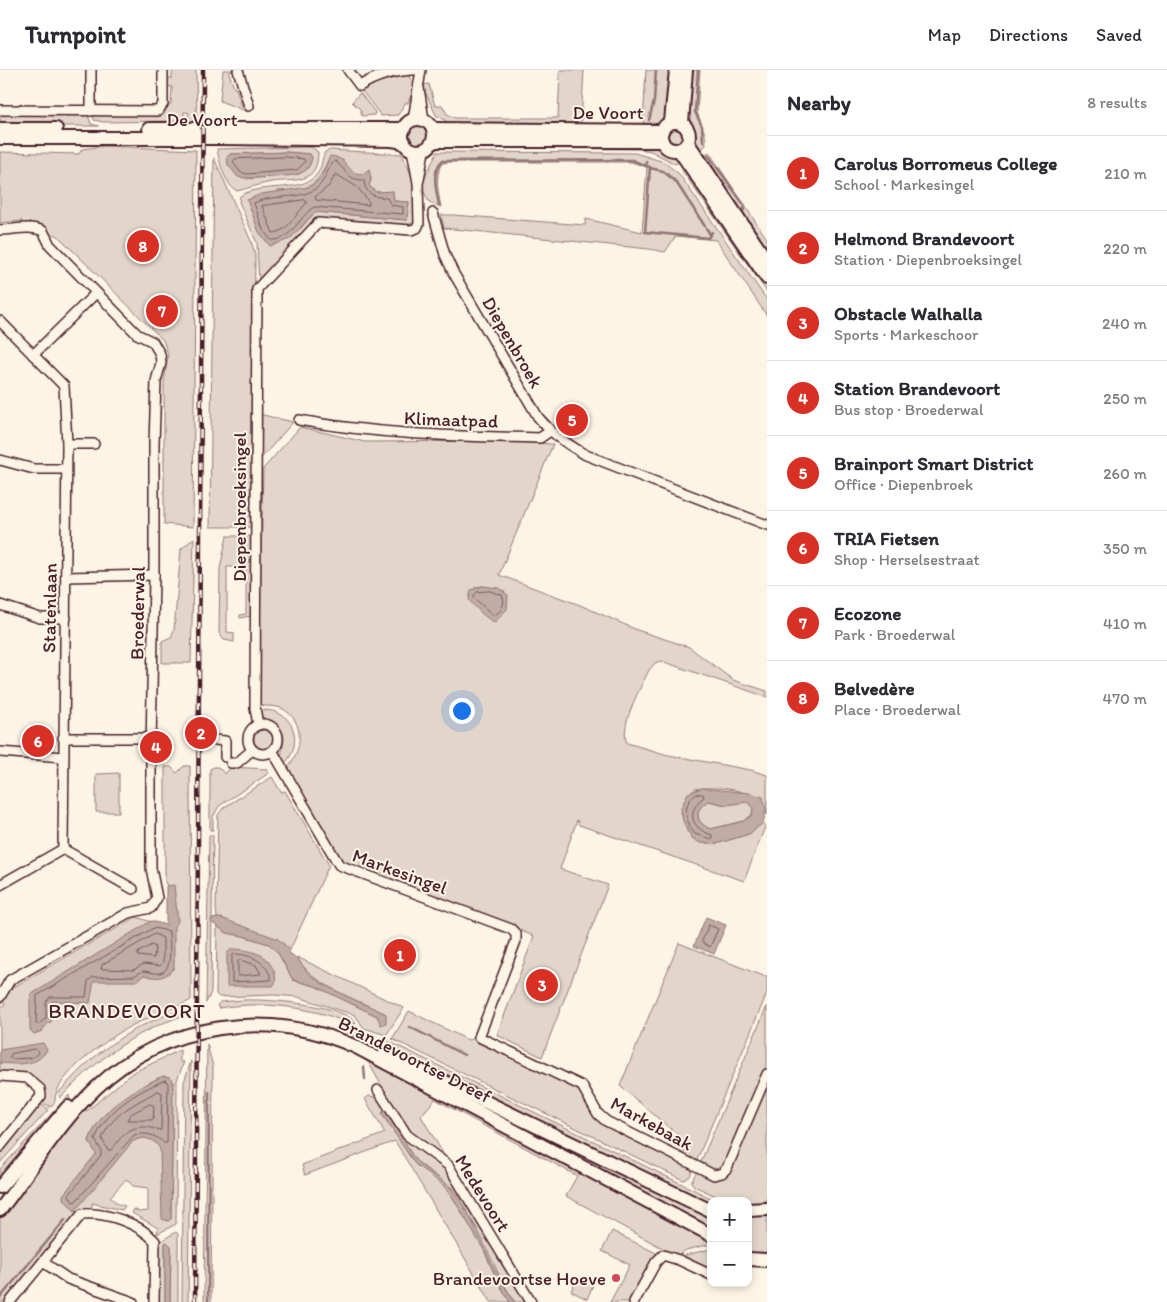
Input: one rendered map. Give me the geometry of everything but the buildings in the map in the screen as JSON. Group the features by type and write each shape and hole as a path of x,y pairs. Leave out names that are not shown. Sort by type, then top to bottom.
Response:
{"main road":[{"path":"669,129 690,134 683,147 670,150 669,129 676,70"},
{"path":"669,129 686,70"},
{"path":"413,148 422,128"},
{"path":"413,148 422,128"},
{"name":"De Voort","path":"0,129 669,129"},
{"name":"De Voort","path":"0,138 392,140 413,148"},
{"path":"683,147 767,261"},
{"path":"683,147 767,278"},
{"name":"Brandevoortse Dreef","path":"0,1187 79,1095 121,1059 147,1044 182,1029 221,1020 266,1018 318,1025 362,1041 707,1209"},
{"name":"Brandevoortse Dreef","path":"0,1210 78,1107 97,1087 126,1065 150,1050 182,1037 220,1027 266,1025 306,1030 356,1047 707,1233"},
{"path":"752,1209 765,1206"}],"street":[{"path":"90,111 91,70"},
{"path":"0,110 158,112 162,104 163,70"},
{"path":"238,70 249,106"},
{"path":"348,70 360,86 371,79 395,71 414,70"},
{"path":"421,70 418,88 422,128"},
{"name":"Diepenbroeksingel","path":"258,725 254,708 257,289 318,223 412,230 417,228 419,224 418,183 413,148"},
{"name":"Diepenbroek","path":"434,213 445,255 454,274 538,417 550,431 563,442 586,455 767,524"},
{"name":"Broederwal","path":"0,230 20,230 30,227 43,232 50,245 137,334 153,342 160,354 161,363 156,381 154,444 151,868 152,879 157,891 155,903 147,909 128,913 10,980 0,996"},
{"path":"33,354 96,292"},
{"name":"Statenlaan","path":"0,321 64,386 67,444 63,849"},
{"name":"Klimaatpad","path":"299,420 349,429 429,435 540,438 550,431"},
{"path":"67,444 94,444"},
{"path":"0,460 34,468 66,469"},
{"path":"66,577 154,575"},
{"path":"0,606 40,618 66,618"},
{"path":"258,725 268,725 276,731 279,740 272,752 262,755 252,750 248,742 249,734 258,725"},
{"path":"63,738 151,738"},
{"path":"214,740 225,741 228,760 237,763 252,750"},
{"path":"0,752 63,757"},
{"name":"Markesingel","path":"272,752 338,865 511,929 516,934 516,941 480,1036"},
{"path":"0,885 63,849 133,890"},
{"name":"Markebaak","path":"480,1036 582,1086 598,1114 606,1120 714,1175 722,1173 727,1168 767,1074"},
{"path":"0,1076 27,1078 40,1089 41,1096 38,1103 0,1147"},
{"name":"Medevoort","path":"378,1090 407,1136 448,1164 530,1302"},
{"path":"10,1302 82,1214 93,1213 129,1224 149,1234 155,1241 154,1302"},
{"path":"634,1302 656,1262 663,1255 679,1260 707,1274"},
{"path":"43,1262 68,1279 133,1302"}],"shaded area":[{"path":"172,70 196,70 197,121 189,121 188,112 184,112 184,121 103,122 94,120 93,114 163,115 165,105 171,104 172,87 166,86 166,78 172,78"},
{"path":"223,70 234,70 229,73 234,88 236,88 242,107 246,107 248,112 220,101"},
{"path":"560,70 584,70 581,124 643,124 646,70 673,70 667,117 657,126 448,128 445,120 436,115 422,85 429,84 435,106 442,105 447,114 455,118 558,118"},
{"path":"687,70 700,70 697,112 705,134 706,145 697,154 693,131 686,118"},
{"path":"398,74 407,74 415,85 408,103 405,103 398,115 381,116 362,91 372,84"},
{"path":"360,93 375,112 374,115 362,116 360,109 352,102"},
{"path":"0,112 88,115 91,124 99,126 11,126 0,124"},
{"path":"418,125 425,128 428,135 425,142 418,145 411,142 408,135 411,128"},
{"path":"671,127 679,127 684,132 682,143 671,145 666,140 666,132"},
{"path":"450,143 655,145 681,161 675,164 651,151 639,149 450,148"},
{"path":"104,146 196,150 193,527 164,524 164,382 168,354 163,340 57,235 51,235 43,225 31,224 20,227 22,221 0,223 0,152 79,154 82,149"},
{"path":"312,147 318,152 314,170 304,178 272,182 237,191 229,184 226,178 217,149","holes":["287,152 310,154 312,158 308,168 299,174 246,179 230,154"]},
{"path":"330,150 402,154 415,183 414,223 410,226 322,219 259,284 257,243 239,202 240,196 260,189 294,186 304,183 313,178 319,171 325,152","holes":["343,160 350,171 369,174 371,179 369,186 376,192 388,193 394,201 409,202 407,220 315,212 300,229 277,191 302,189 309,186 319,178 327,162"]},
{"path":"437,152 635,153 664,162 679,174 767,300 767,316 716,240 676,236 665,252 444,228 441,215 585,225 586,219 642,232 647,167 631,162 447,162 441,164 438,175 441,207 429,202 423,190 423,182"},
{"path":"709,152 767,239 767,257 700,159"},
{"path":"214,158 255,254 252,527 210,527"},
{"path":"686,166 767,282 767,292 683,172 682,169"},
{"path":"259,414 293,422 258,462"},
{"path":"300,427 365,442 491,441 553,444 499,575 580,605 637,630 689,647 733,680 767,691 767,697 661,661 655,663 649,670 628,716 625,735 627,743 668,755 751,770 767,775 767,815 763,806 747,794 726,789 695,789 681,812 687,832 716,844 749,834 763,823 765,827 744,881 579,825 577,820 560,869 608,885 542,1057 497,1035 534,936 341,862 286,769 296,754 298,745 298,728 295,720 281,708 258,703 263,469","holes":["483,586 505,591 483,615 475,587"]},
{"path":"227,536 252,536 251,616 240,618 240,615 246,614 246,567 227,567 227,632 234,633 234,642 224,640 219,633 220,568"},
{"path":"194,538 191,663 162,663 162,641 171,637 174,630 181,549"},
{"path":"258,710 276,712 285,717 293,729 294,744 289,758 284,764 281,756 284,741 283,733 278,726 263,717"},
{"path":"264,730 271,733 274,740 271,747 264,750 257,747 254,740 257,733"},
{"path":"184,766 190,766 191,1000 125,1029 100,1046 74,1068 64,1080 57,1091 55,1101 51,1107 43,1103 45,1095 42,1085 0,1074 0,1008 5,1004 3,1001 12,988 136,917 167,927 165,767 171,767 177,773"},
{"path":"218,767 225,774 231,767 266,769 269,773 219,806 213,817 213,830 210,830 210,769"},
{"path":"119,773 119,812 96,812 96,774"},
{"path":"272,777 281,792 285,791 329,865 290,950 278,939 217,918 218,815 223,808"},
{"path":"709,801 726,805 747,802 753,807 752,815 744,821 711,829 702,824 698,816 700,808"},
{"path":"209,835 213,835 211,992 206,1003"},
{"path":"217,926 227,933 269,944 278,953 293,980 315,986 379,1017 386,1014 324,984 304,967 297,957 404,1008 386,1035 364,1028 355,1015 298,997 274,995 219,997 216,994"},
{"path":"679,943 766,977 767,975 767,993 696,1162 684,1156 685,1141 620,1086"},
{"path":"244,1000 286,1002 322,1007 349,1017 356,1024 327,1015 285,1007 245,1005 219,1008 217,1006 220,1002"},
{"path":"767,1006 767,1063 723,1167 712,1170 700,1164"},
{"path":"184,1009 185,1015 148,1030 102,1059 60,1098 59,1092 76,1074 118,1039 150,1022"},
{"path":"409,1011 468,1040 475,1038 581,1089 596,1117 693,1168 690,1176 684,1180 679,1178 392,1039"},
{"path":"343,1025 390,1042 709,1197 707,1197 707,1207 347,1033"},
{"path":"340,1035 707,1212 707,1230"},
{"path":"343,1043 388,1065 707,1235 707,1245 686,1250 677,1256 566,1196 577,1176 435,1099 421,1116 450,1165 444,1158 416,1142 407,1132 369,1063 358,1055 336,1045"},
{"path":"207,1044 213,1067 211,1302 204,1302"},
{"path":"180,1050 180,1062 184,1062 177,1080 176,1224 157,1234 158,1228 132,1213 134,1209 139,1212 148,1211 148,1188 133,1186 126,1179 110,1197 118,1204 125,1206 122,1210 92,1203 92,1209 81,1211 5,1302 0,1302 0,1213 77,1111 88,1110 132,1073","holes":["158,1078 172,1079 171,1219 166,1171 162,1153 160,1147 154,1141 147,1138 132,1142 74,1211 96,1154 89,1141 101,1119 126,1096 147,1084"]},
{"path":"191,1061 188,1302 182,1302 184,1082"},
{"path":"767,1082 767,1198 761,1204 752,1206 752,1197 718,1197 694,1186 691,1182 697,1171 719,1179 728,1174"},
{"path":"69,1095 70,1101 0,1184 0,1169"},
{"path":"369,1096 380,1098 404,1134 445,1164 533,1302 515,1302 503,1283 478,1230 452,1188 415,1160 384,1110 382,1114 415,1164 443,1184 452,1196 484,1250 497,1280 510,1302 491,1302 395,1141 305,1175 302,1165 385,1133 365,1099"},
{"path":"41,1105 49,1109 0,1163 0,1153"},
{"path":"752,1215 767,1215 767,1256 752,1254"},
{"path":"612,1231 656,1253 630,1302 610,1302 630,1265 602,1251"},
{"path":"176,1232 178,1234 178,1302 170,1302 171,1246 165,1244 165,1302 159,1302 159,1242"},
{"path":"707,1250 707,1269 697,1263 684,1260 685,1255"},
{"path":"578,1277 593,1285 587,1299 571,1291"}],"water":[{"path":"287,152 310,154 312,158 307,169 301,173 289,176 243,178 238,177 228,165 227,157 230,154"},
{"path":"330,156 342,160 356,174 363,174 369,169 371,179 369,186 376,192 393,191 394,201 409,202 407,220 315,212 290,239 270,246 259,232 247,200 261,194 309,187 321,178"},
{"path":"483,586 498,588 508,595 507,609 495,622 485,616 469,600 471,590"},
{"path":"702,788 749,793 763,797 766,810 763,823 749,834 716,844 700,843 692,838 683,821 681,808 688,793","holes":["709,801 726,805 747,802 753,807 752,815 744,821 711,829 699,820 698,812 700,808"]},
{"path":"174,885 178,922 174,926 174,968 160,977 144,975 136,981 94,981 90,1003 52,1001 51,1022 42,1031 34,1034 30,1030 30,999 32,994 151,921 166,925 166,886"},
{"path":"706,917 726,925 714,954 694,946"},
{"path":"221,918 278,939 313,977 339,992 386,1014 386,1023 381,1025 377,1016 315,986 293,980 278,953 269,944 227,933 211,922 211,919"},
{"path":"232,949 251,951 264,957 275,974 276,978 273,986 227,986 227,953"},
{"path":"43,1043 47,1050 32,1062 0,1063 0,1050"},
{"path":"163,1076 170,1077 173,1082 171,1219 168,1221 162,1219 160,1149 154,1142 144,1138 132,1142 75,1211 63,1198 63,1195 96,1154 89,1141 94,1129 119,1101"},
{"path":"384,1110 392,1118 418,1163 446,1184 457,1195 499,1277 515,1302 510,1302 497,1280 484,1250 452,1196 442,1184 415,1164 382,1114"},
{"path":"167,1242 171,1246 170,1302 165,1302 165,1243"}],"waterway":[{"path":"649,120 654,101 656,70"},
{"path":"698,70 695,112 702,126 703,141"},
{"path":"708,155 745,206 744,210"},
{"path":"439,205 435,176 436,170 442,161 632,160 646,166"},
{"path":"646,161 646,166 650,167 645,232 708,238 712,232"},
{"path":"650,168 663,171 676,182 710,234"},
{"path":"410,1027 464,1055"},
{"path":"364,1067 365,1079"},
{"path":"208,1302 209,1092"},
{"path":"0,1298 65,1220"}],"railway":[{"path":"195,1302 203,70"}],"place":[{"name":"Belvedère","path":"143,246"},
{"name":"Ecozone","path":"162,311"},
{"name":"Brainport Smart District","path":"572,420"},
{"name":"Helmond Brandevoort","path":"201,733"},
{"name":"TRIA Fietsen","path":"38,741"},
{"name":"Station Brandevoort","path":"156,747"},
{"name":"Carolus Borromeus College","path":"400,955"},
{"name":"Obstacle Walhalla","path":"542,985"},
{"name":"Brandevoortse Hoeve","path":"616,1278"}],"district":[{"name":"BRANDEVOORT","path":"127,1011"}]}
